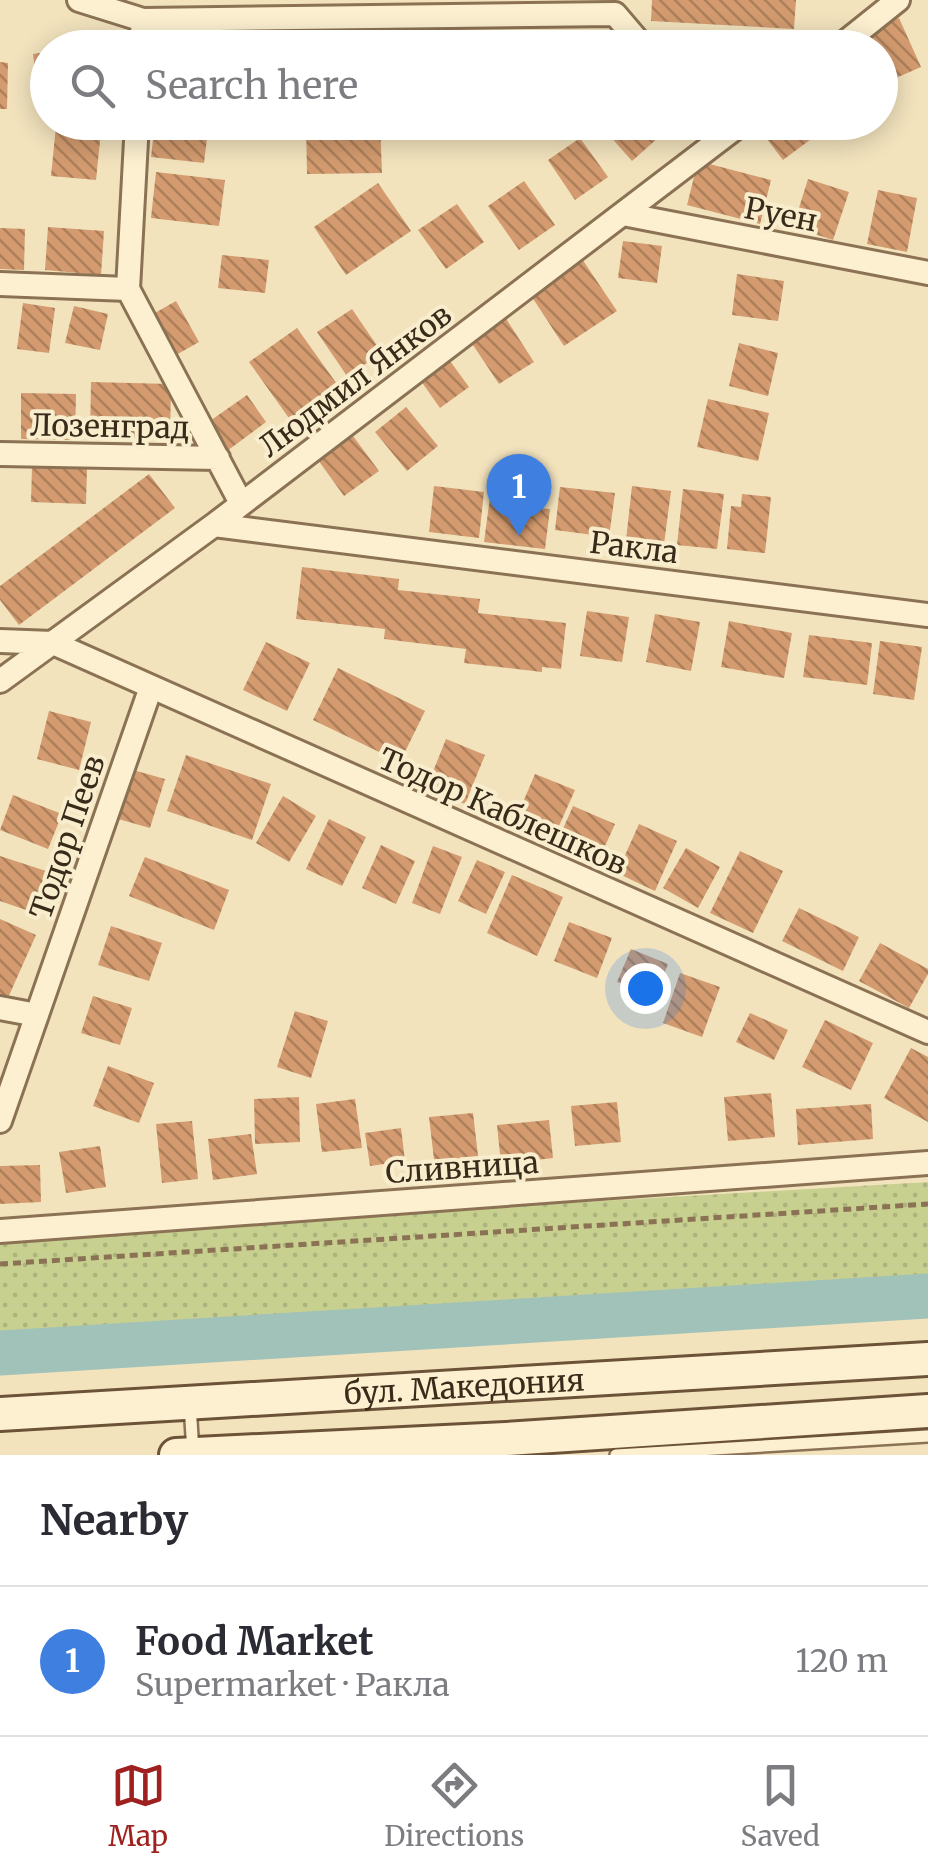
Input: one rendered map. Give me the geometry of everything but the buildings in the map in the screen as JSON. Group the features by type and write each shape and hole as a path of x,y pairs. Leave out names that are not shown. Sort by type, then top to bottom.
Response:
{"street":[{"path":"79,0 143,20 315,9 615,14 629,30"},
{"path":"860,30 898,0"},
{"path":"142,30 143,20"},
{"path":"136,140 128,289 241,504"},
{"name":"Людмил Янков","path":"0,681 214,525 623,214 705,140"},
{"name":"Руен","path":"623,214 928,273"},
{"path":"0,284 128,289"},
{"name":"Лозенград","path":"0,454 218,458"},
{"name":"Ракла","path":"214,525 928,615"},
{"path":"0,641 53,643"},
{"name":"Тодор Каблешков","path":"53,643 928,1032"},
{"name":"Тодор Пеев","path":"0,1121 150,687"},
{"path":"0,1008 36,1015"},
{"name":"Сливница","path":"0,1231 928,1164"},
{"name":"бул. Македония","path":"0,1414 928,1359"},
{"name":"бул. Македония","path":"176,1455 928,1411"}],"lane":[{"path":"190,1401 194,1454"},
{"path":"616,1455 928,1436"},
{"path":"475,1455 506,1438"},
{"path":"382,1445 419,1455"}],"path":[{"path":"0,1264 928,1204"}],"green space":[{"path":"928,1182 928,1297 0,1352 0,1236"}],"waterway":[{"path":"0,1353 928,1296"}],"place":[{"name":"Food Market","path":"519,536"}]}
